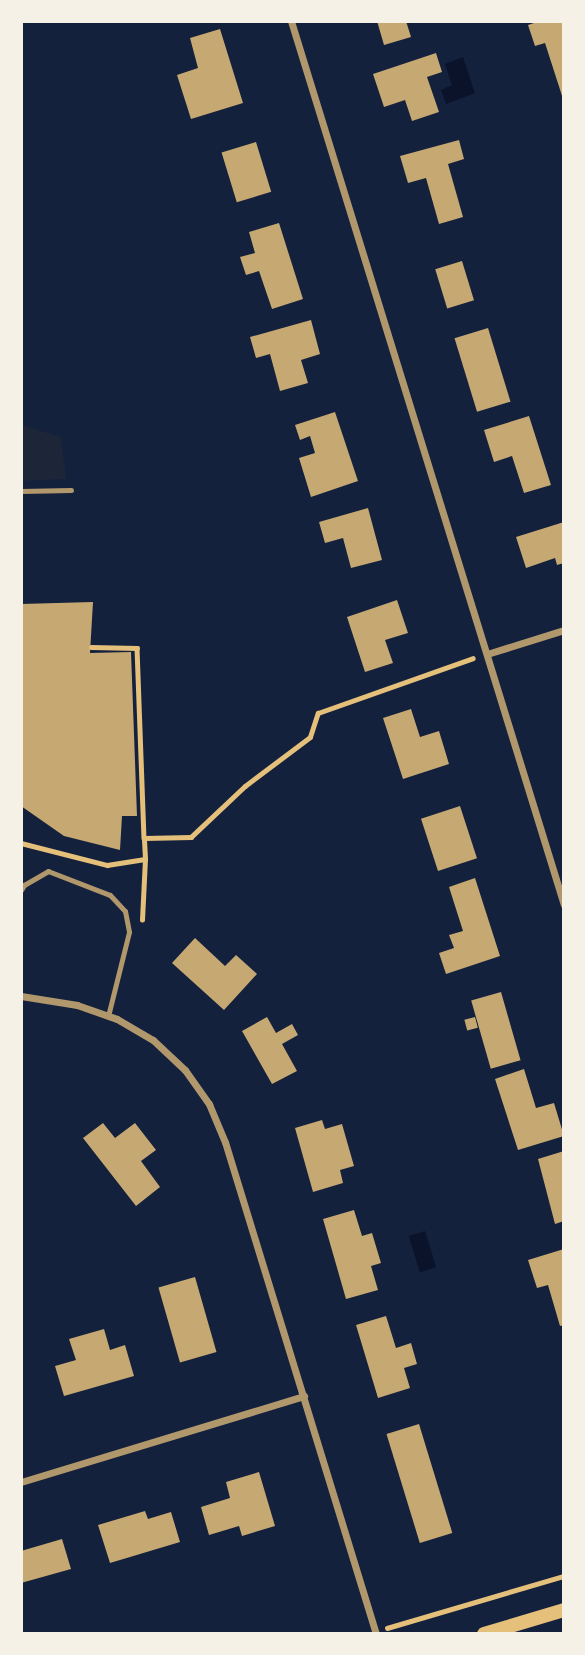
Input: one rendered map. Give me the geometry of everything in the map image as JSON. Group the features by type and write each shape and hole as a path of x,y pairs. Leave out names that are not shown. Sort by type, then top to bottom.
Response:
{"main road":[{"path":"484,1634 564,1610"}],"street":[{"path":"291,21 564,905"},
{"path":"487,654 564,630"},
{"path":"21,996 78,1005 108,1016 153,1040 185,1070 209,1104 225,1142 376,1633"},
{"path":"21,1482 304,1396"}],"lane":[{"path":"21,491 71,489"},
{"path":"21,890 24,884 48,871 110,895 125,911 129,932 108,1016"}],"path":[{"path":"21,843 107,865 145,859 137,648 91,647"},
{"path":"144,838 191,837 245,786 310,737 318,713 487,654"},
{"path":"376,1633 564,1576"}],"shaded area":[{"path":"463,57 475,93 446,104 441,90 452,85 445,64"},
{"path":"21,425 61,437 66,479 21,481"},
{"path":"425,1231 436,1267 420,1272 409,1236"}],"building":[{"path":"377,21 406,21 411,37 384,45"},
{"path":"540,21 564,21 564,102 545,43 535,46 528,25"},
{"path":"220,29 243,103 191,119 177,75 198,68 190,38"},
{"path":"436,53 442,72 427,77 439,112 412,121 405,100 384,107 373,74"},
{"path":"459,140 464,159 448,164 463,217 439,224 426,178 408,183 400,156"},
{"path":"256,142 271,192 237,202 222,153"},
{"path":"279,223 303,299 272,309 259,271 246,275 240,257 255,253 249,232"},
{"path":"462,261 474,300 447,308 435,269"},
{"path":"311,320 320,354 301,360 308,383 280,391 270,354 256,358 250,337"},
{"path":"488,328 511,402 477,412 455,338"},
{"path":"335,412 358,481 311,497 299,458 315,453 310,436 300,440 295,425"},
{"path":"529,416 551,485 524,493 512,456 494,462 484,430"},
{"path":"368,508 382,560 351,568 343,538 325,543 319,522"},
{"path":"564,522 564,563 557,565 555,558 526,568 516,537"},
{"path":"397,600 408,633 385,640 393,663 365,672 347,617"},
{"path":"93,602 90,653 131,652 137,816 122,816 120,850 64,836 21,806 21,604"},
{"path":"411,709 420,737 439,731 449,764 403,779 383,718"},
{"path":"460,806 477,858 438,871 421,819"},
{"path":"475,878 500,956 446,974 439,953 454,948 449,935 463,931 449,887"},
{"path":"195,938 225,966 236,955 257,974 224,1010 172,963"},
{"path":"501,992 521,1060 491,1069 471,1001"},
{"path":"267,1017 276,1033 292,1024 298,1035 282,1044 297,1071 272,1084 242,1031"},
{"path":"475,1017 478,1028 467,1030 464,1020"},
{"path":"524,1069 536,1108 554,1103 564,1136 518,1150 495,1079"},
{"path":"322,1120 325,1129 342,1124 354,1166 340,1170 343,1183 313,1192 295,1128"},
{"path":"103,1123 115,1138 135,1123 156,1150 141,1161 160,1187 136,1206 83,1138"},
{"path":"564,1151 564,1221 555,1224 538,1159"},
{"path":"354,1210 362,1236 372,1233 381,1263 371,1266 378,1290 346,1299 323,1219"},
{"path":"564,1249 564,1325 560,1326 548,1285 537,1288 528,1260"},
{"path":"195,1277 216,1352 180,1362 158,1287"},
{"path":"386,1316 396,1348 411,1343 417,1364 404,1368 410,1388 378,1398 356,1325"},
{"path":"104,1329 110,1350 125,1345 134,1376 64,1396 55,1366 76,1360 69,1339"},
{"path":"419,1424 452,1533 420,1543 386,1434"},
{"path":"259,1472 275,1526 242,1536 239,1526 209,1535 201,1507 230,1498 226,1482"},
{"path":"145,1511 148,1519 171,1512 180,1542 110,1563 98,1525"},
{"path":"62,1539 71,1569 21,1583 21,1551"}]}
